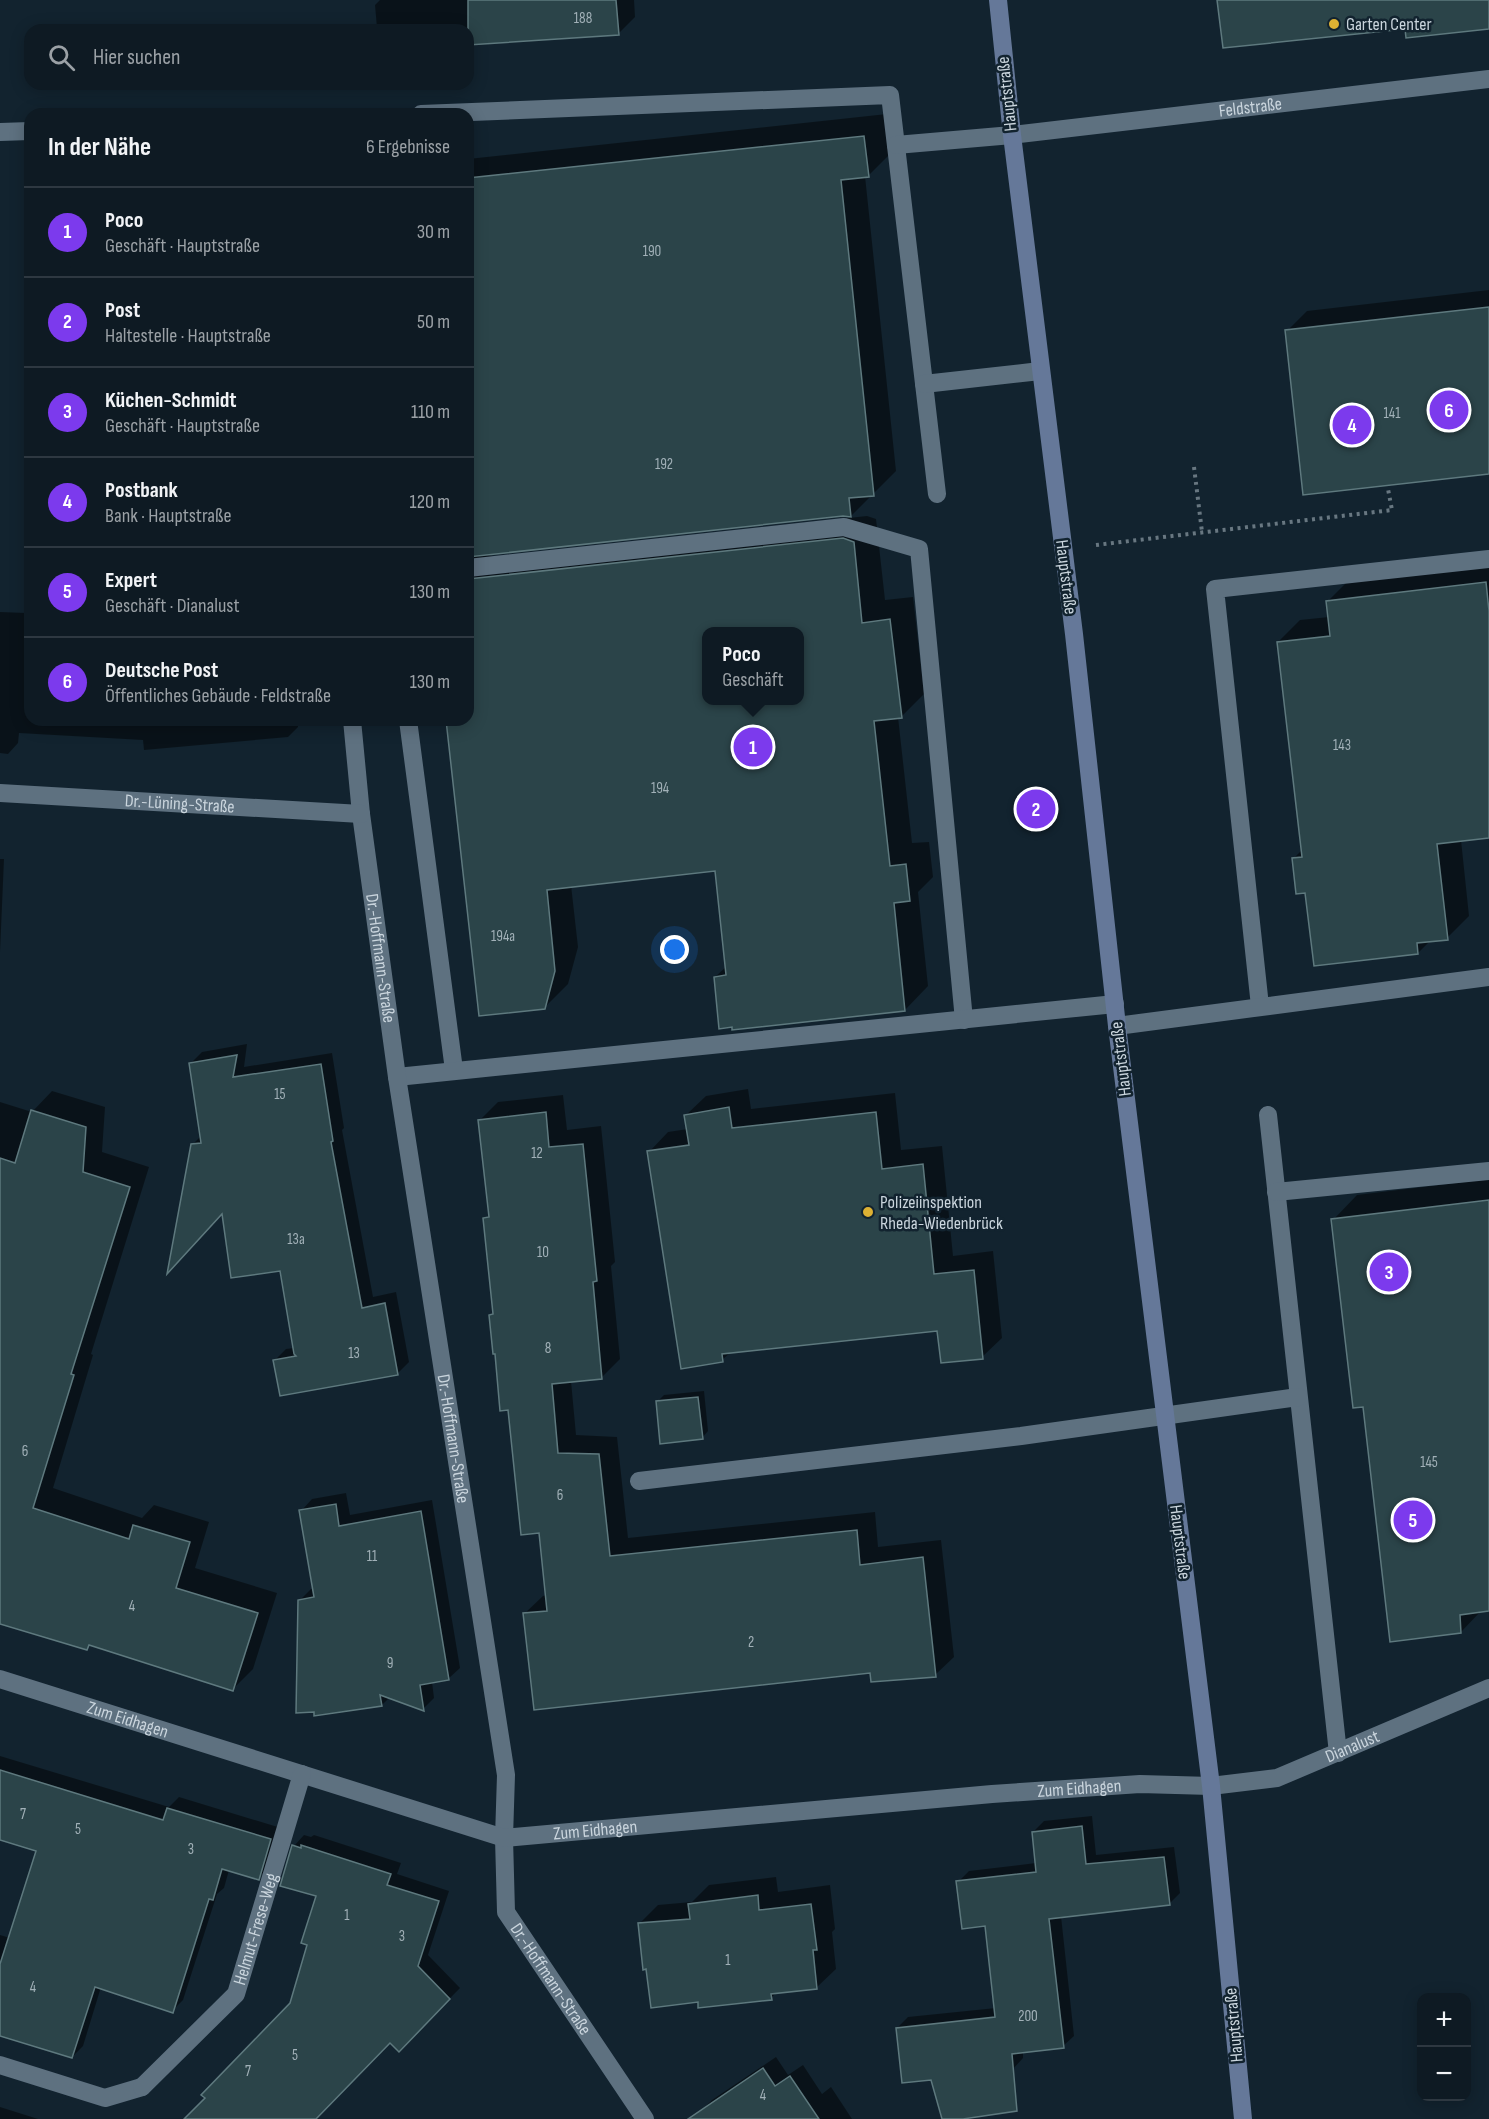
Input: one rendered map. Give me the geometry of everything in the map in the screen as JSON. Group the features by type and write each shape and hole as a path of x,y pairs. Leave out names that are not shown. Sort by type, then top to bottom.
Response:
{"street":[{"name":"Hauptstraße","path":"998,0 1117,1026 1211,1786 1243,2119"},
{"name":"Feldstraße","path":"896,145 1012,135 1489,79"},
{"path":"474,112 890,95 937,494"},
{"path":"0,132 24,131"},
{"path":"924,384 1040,371"},
{"path":"474,567 844,527 919,549 964,1020"},
{"path":"1260,1006 1215,589 1489,559"},
{"name":"Dr.-Hoffmann-Straße","path":"353,726 361,813 397,1077 506,1775 504,1838 506,1912 645,2119"},
{"path":"409,726 454,1070"},
{"name":"Dr.-Lüning-Straße","path":"0,794 361,813"},
{"path":"1117,1026 1489,977"},
{"path":"397,1077 1115,1004"},
{"path":"1268,1115 1338,1753"},
{"path":"1276,1192 1489,1171"},
{"path":"639,1481 1021,1436 1299,1397"},
{"name":"Zum Eidhagen","path":"0,1679 504,1838 992,1794 1140,1784 1211,1786"},
{"name":"Dianalust","path":"1211,1786 1277,1778 1489,1688"},
{"name":"Helmut-Frese-Weg","path":"0,2065 105,2098 142,2087 236,1994 302,1774"}],"path":[{"path":"1194,467 1202,532"},
{"path":"1063,549 1392,510 1388,489"}],"building":[{"path":"468,0 616,0 619,35 474,45 474,24 468,24"},
{"name":"Garten Center","path":"1217,0 1489,0 1489,29 1406,38 1405,29 1223,48"},
{"path":"864,136 869,177 841,180 874,496 849,498 851,517 843,516 474,556 474,177"},
{"path":"1489,307 1489,474 1303,495 1285,330"},
{"path":"843,538 854,542 862,623 890,619 902,718 874,721 890,866 906,864 910,901 894,903 905,1011 732,1030 732,1027 719,1029 714,977 726,975 715,871 547,890 555,971 545,1009 479,1016 447,726 474,726 474,578"},
{"path":"1486,582 1489,611 1489,838 1437,844 1448,940 1417,943 1418,954 1314,966 1305,893 1296,894 1292,858 1302,857 1277,642 1330,636 1326,601"},
{"path":"237,1055 233,1077 321,1064 333,1141 331,1142 362,1308 385,1303 398,1375 280,1396 273,1360 296,1356 280,1271 231,1278 222,1214 167,1274 191,1144 201,1143 189,1063"},
{"name":"Polizeiinspektion Rheda-Wiedenbrück","path":"729,1107 732,1128 876,1112 882,1169 923,1164 934,1274 974,1270 983,1359 941,1363 937,1331 722,1354 723,1362 681,1369 647,1151 689,1145 684,1115"},
{"path":"31,1110 86,1127 83,1172 130,1187 71,1374 74,1375 33,1508 129,1539 133,1525 190,1542 176,1588 258,1613 233,1691 89,1645 87,1650 0,1624 0,1158 15,1163"},
{"path":"546,1112 549,1147 583,1144 597,1281 593,1282 602,1379 552,1384 558,1453 599,1454 610,1556 857,1530 860,1565 923,1557 936,1677 871,1682 870,1673 534,1710 523,1613 547,1611 539,1533 521,1535 508,1410 500,1411 489,1315 493,1314 483,1218 489,1217 478,1120"},
{"path":"1489,1200 1489,1611 1460,1615 1461,1633 1390,1642 1363,1407 1353,1408 1331,1219"},
{"path":"698,1397 703,1439 660,1444 656,1401"},
{"path":"336,1504 339,1526 421,1511 449,1680 420,1685 424,1711 380,1695 382,1706 314,1716 314,1712 296,1713 298,1600 314,1597 299,1510"},
{"path":"0,1770 163,1820 167,1808 271,1839 259,1880 222,1869 213,1900 209,1899 173,2013 95,1987 72,2058 0,2036 0,1964 36,1851 0,1840"},
{"path":"1082,1826 1086,1864 1164,1857 1170,1905 1049,1919 1064,2048 1012,2054 1017,2111 963,2119 942,2119 931,2080 902,2083 896,2028 995,2017 985,1926 962,1929 956,1881 1036,1872 1032,1832"},
{"path":"292,1845 301,1848 301,1845 391,1874 387,1885 439,1901 418,1966 450,1999 399,2052 390,2043 316,2119 184,2119 205,2098 201,2095 290,2003 307,1945 301,1943 316,1896 280,1886"},
{"path":"758,1895 759,1910 811,1904 817,1950 813,1950 817,1989 771,1994 772,2000 698,2008 698,2002 651,2008 646,1969 643,1970 638,1923 690,1919 688,1904"},
{"path":"763,2068 775,2086 790,2076 819,2119 688,2119"}],"place":[{"name":"Garten Center","path":"1334,24"},
{"name":"Deutsche Post","path":"1449,410"},
{"name":"Postbank","path":"1352,425"},
{"name":"Poco","path":"753,747"},
{"name":"Post","path":"1036,809"},
{"name":"Polizeiinspektion Rheda-Wiedenbrück","path":"868,1212"},
{"name":"Küchen-Schmidt","path":"1389,1272"},
{"name":"Expert","path":"1413,1520"}]}
